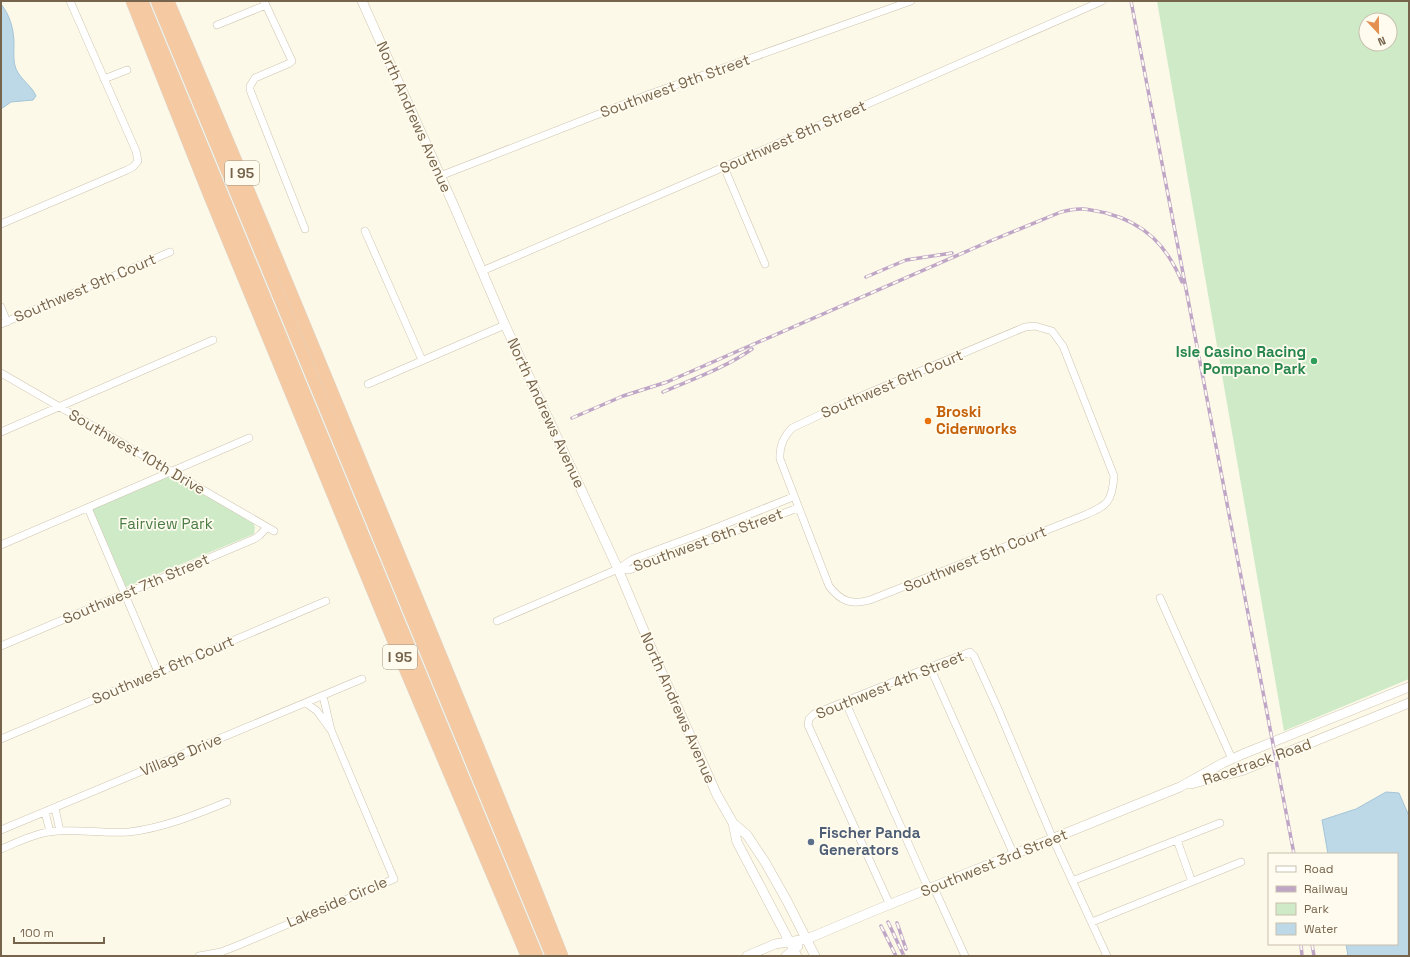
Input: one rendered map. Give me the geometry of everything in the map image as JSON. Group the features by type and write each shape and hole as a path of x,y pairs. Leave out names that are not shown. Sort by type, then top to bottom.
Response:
{"highway":[{"name":"I 95","path":"132,1 211,201 280,369 403,666 527,956"},
{"path":"142,1 537,956"},
{"path":"157,1 552,956"},
{"name":"I 95","path":"168,1 257,210 398,550 562,956"},
{"path":"280,369 324,440"},
{"path":"398,550 422,642"}],"main road":[{"name":"North Andrews Avenue","path":"362,1 505,325 618,569 698,754 717,795 733,823 737,842 794,949"},
{"name":"Racetrack Road","path":"1180,787 1232,759 1409,687"},
{"name":"Racetrack Road","path":"1180,787 1240,771 1407,703"},
{"name":"Southwest 3rd Street","path":"747,956 775,944 794,949 807,940 890,905 1180,787"},
{"name":"North Andrews Avenue","path":"733,823 747,835 765,862 790,906 815,956"},
{"path":"786,956 794,949"}],"street":[{"path":"1,224 127,170 138,161 136,151 70,1"},
{"name":"Southwest 9th Street","path":"440,176 650,94 911,1"},
{"name":"Southwest 8th Street","path":"482,271 724,167 1102,1"},
{"path":"217,25 265,3 292,61 255,78 250,86 250,90 305,229"},
{"path":"104,79 127,70"},
{"path":"724,167 765,264"},
{"path":"365,231 422,360"},
{"name":"Southwest 9th Court","path":"4,323 170,252"},
{"path":"1,307 4,323"},
{"path":"368,384 505,325"},
{"name":"Southwest 6th Court","path":"793,496 780,459 782,441 792,428 845,403 1025,327 1035,326 1052,331 1063,346 1114,476 1113,489"},
{"path":"1,432 213,340"},
{"name":"Southwest 10th Drive","path":"1,373 274,531"},
{"path":"1,545 249,438"},
{"name":"Southwest 5th Court","path":"798,508 829,586 844,600 861,602 870,600 1101,508 1110,499 1113,489"},
{"path":"793,496 798,508"},
{"name":"Southwest 6th Street","path":"497,621 618,569 633,559 708,531 793,496"},
{"path":"88,508 158,672"},
{"name":"Southwest 6th Street","path":"618,569 629,570 798,508"},
{"name":"Southwest 7th Street","path":"1,646 254,539 267,527"},
{"path":"1160,598 1232,759"},
{"name":"Southwest 6th Court","path":"1,739 326,601"},
{"name":"Southwest 4th Street","path":"890,905 808,725 809,719 814,714 845,701 970,652 974,656 998,709 1053,839"},
{"path":"930,667 1014,855"},
{"name":"Village Drive","path":"1,830 362,679"},
{"name":"Lakeside Circle","path":"199,956 220,952 238,945 394,879 331,730 322,696"},
{"path":"845,701 932,889 965,956"},
{"name":"Lakeside Circle","path":"306,703 316,711 331,730"},
{"path":"1,850 28,838 50,832 120,832 150,828 173,822 227,802"},
{"path":"55,808 60,831"},
{"path":"45,812 50,832"},
{"path":"1072,881 1220,823"},
{"path":"1053,839 1107,956"},
{"path":"1177,840 1192,882"},
{"path":"1092,922 1241,862"}],"green space":[{"name":"Isle Casino Racing Pompano Park","path":"1157,1 1409,1 1409,679 1284,731"},
{"name":"Fairview Park","path":"170,475 253,523 255,527 254,534 126,587 92,509"}],"water":[{"path":"1,4 7,13 12,28 16,69 36,96 33,100 11,102 1,109"},
{"path":"1386,792 1399,793 1409,816 1409,956 1348,956 1346,945 1398,945 1398,853 1328,853 1322,820 1356,809"}],"railway":[{"path":"1131,1 1294,853"},
{"path":"572,418 623,396 667,382 988,242 1068,210 1094,210 1120,217 1132,223 1143,230 1162,247 1176,269 1182,282"},
{"path":"866,277 906,260 952,253"},
{"path":"663,392 720,368 752,349"},
{"path":"888,922 904,956"},
{"path":"897,923 906,949"},
{"path":"881,926 896,956"},
{"path":"1301,945 1302,956"},
{"path":"1312,945 1314,956"}],"place":[{"name":"Isle Casino Racing Pompano Park","path":"1314,361"},
{"name":"Broski Ciderworks","path":"928,421"},
{"name":"Fischer Panda Generators","path":"811,842"}]}
